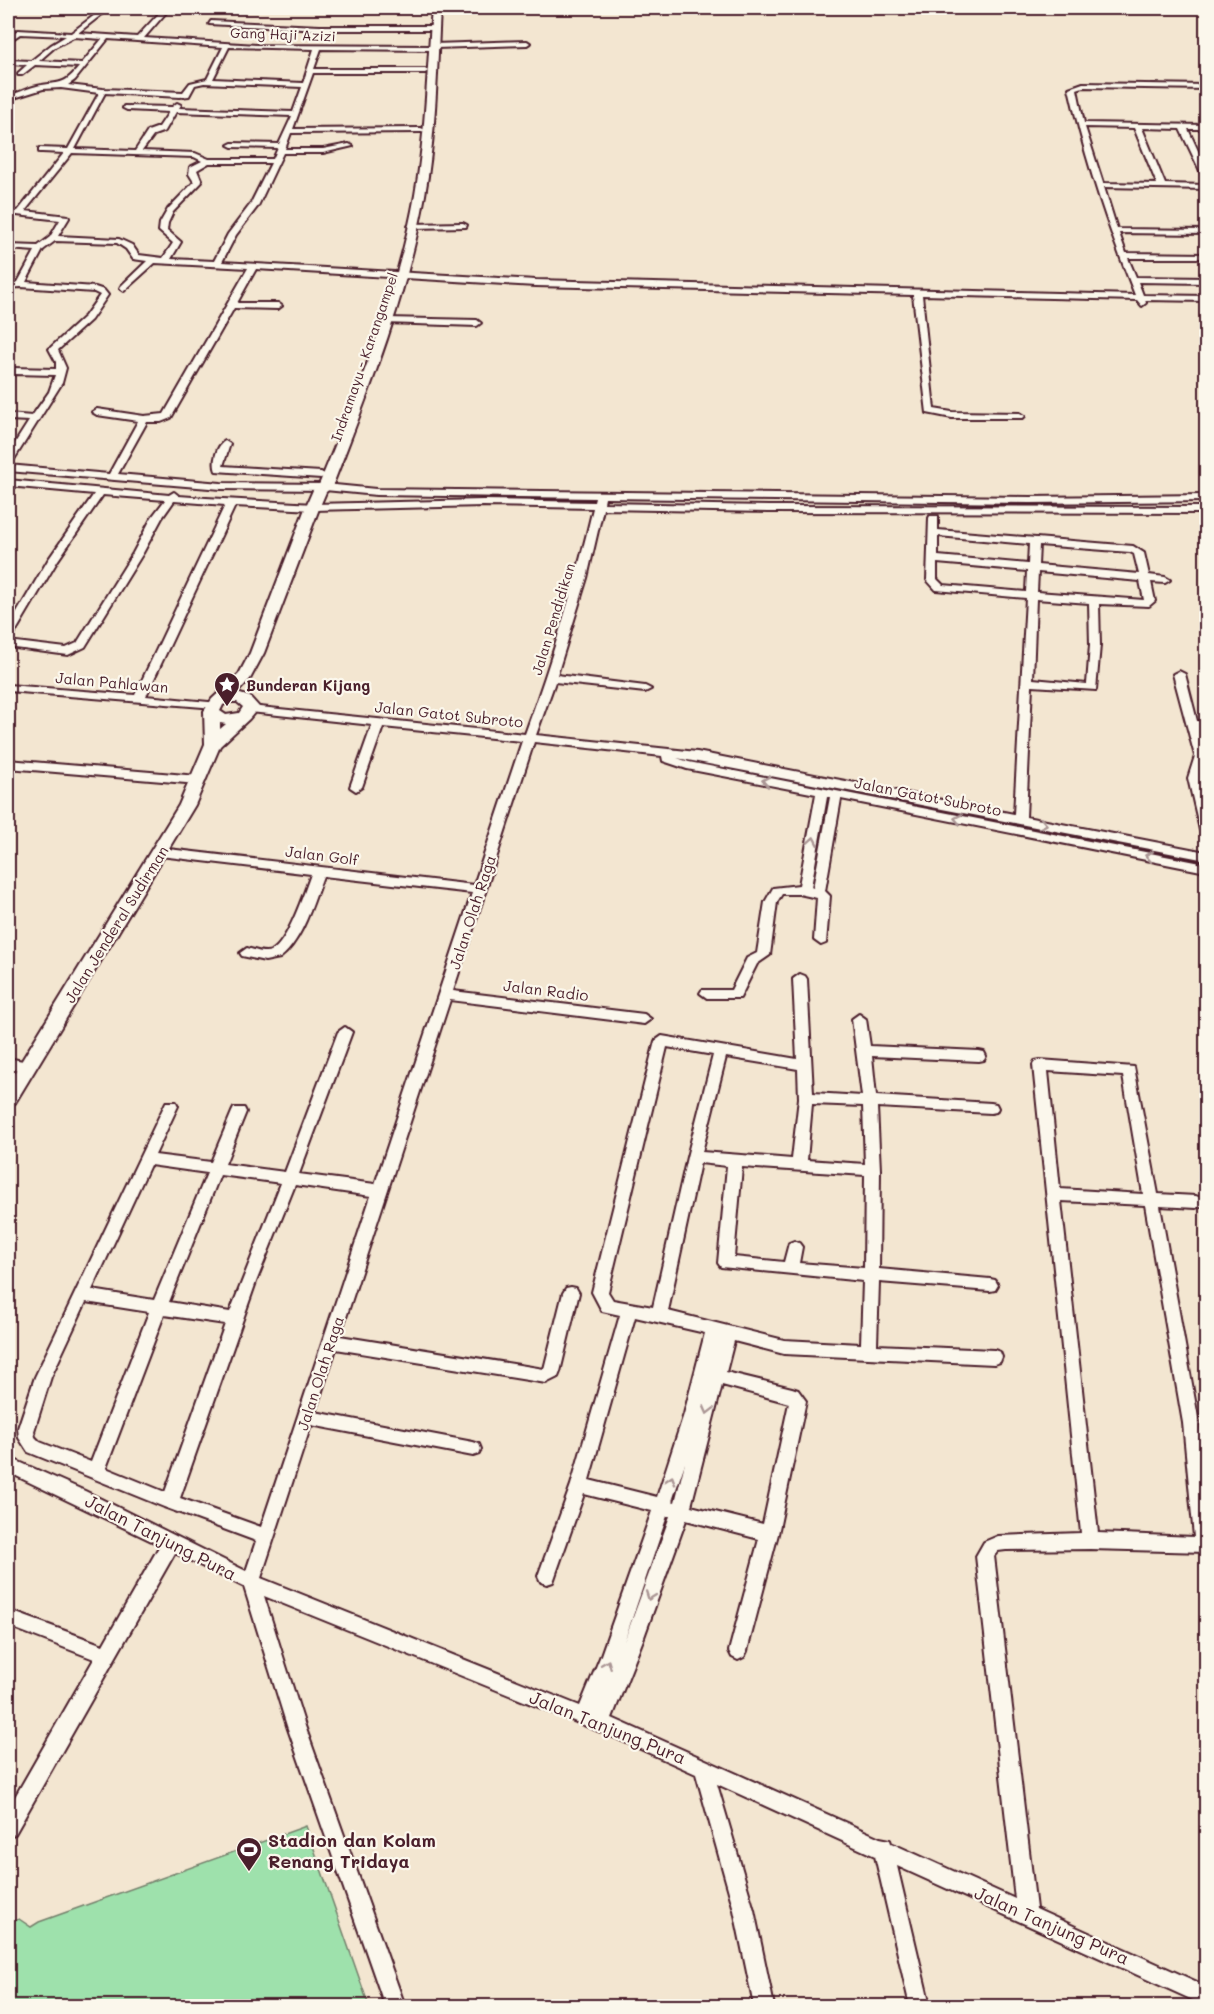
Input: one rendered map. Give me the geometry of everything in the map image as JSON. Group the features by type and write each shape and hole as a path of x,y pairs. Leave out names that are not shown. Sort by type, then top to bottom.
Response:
{"main road":[{"path":"397,279 420,194 427,76 432,48 430,8"},
{"path":"432,28 436,8"},
{"name":"Indramayu - Karangampel","path":"318,494 357,408 387,321 397,279 423,129"},
{"name":"Indramayu - Karangampel","path":"216,705 245,676 257,653 397,279"},
{"path":"245,676 248,710"},
{"path":"216,705 240,697 248,710"},
{"path":"216,705 218,717 225,720 248,710"},
{"path":"213,744 216,705"},
{"path":"213,744 248,710"},
{"name":"Jalan Jenderal Sudirman","path":"8,1098 160,852 187,805 213,744"}],"street":[{"path":"21,74 53,46 63,42 107,8"},
{"path":"138,40 167,8"},
{"path":"211,23 320,28 432,28"},
{"path":"216,265 232,234 254,207 276,161 312,71 320,28"},
{"name":"Gang Haji Azizi","path":"8,40 21,32 315,48 432,48 527,43"},
{"path":"61,86 73,80 106,38"},
{"path":"209,81 227,45"},
{"path":"9,62 85,65"},
{"path":"312,71 427,76"},
{"path":"17,96 42,87 61,86 103,91 182,95 186,94 192,84 209,81 307,85"},
{"path":"1119,231 1100,185 1077,87 1206,88"},
{"path":"20,213 70,151 103,91"},
{"path":"138,152 151,133 162,129 182,95"},
{"path":"127,108 296,114"},
{"path":"1085,125 1206,127"},
{"path":"1085,125 1110,185 1126,255 1144,300"},
{"path":"1137,126 1162,186"},
{"path":"1183,127 1206,175"},
{"path":"289,131 423,129"},
{"path":"232,145 323,151 349,146"},
{"path":"42,150 195,155 207,161 276,161"},
{"path":"165,261 177,242 164,231 163,227 170,212 198,182 193,169 207,161"},
{"path":"1100,185 1206,187"},
{"path":"8,212 65,217 52,238 40,249 21,284"},
{"path":"412,226 463,225"},
{"path":"1119,231 1206,232"},
{"path":"52,238 119,241 129,247 136,257 153,260 397,279 1144,300 1206,304"},
{"path":"8,247 40,249"},
{"path":"1126,255 1206,256"},
{"path":"124,288 153,260"},
{"path":"97,412 144,419 161,419 168,416 253,267"},
{"path":"1135,279 1206,280"},
{"path":"8,285 95,290 104,293 88,318 54,349 60,362 61,372 52,394 8,461"},
{"path":"916,294 930,411 946,415 1020,416"},
{"path":"1144,300 1206,299"},
{"path":"231,305 278,306"},
{"path":"387,321 477,323"},
{"path":"8,374 12,371 61,372"},
{"path":"8,417 35,419"},
{"path":"112,477 144,419"},
{"path":"225,444 218,464 219,469 318,494"},
{"path":"8,468 182,485 483,503 600,500"},
{"path":"8,483 231,503 318,494 376,492 600,500 1206,510"},
{"path":"8,644 68,652 81,645 171,497 182,485"},
{"path":"8,636 53,560 101,491"},
{"path":"1007,505 1206,498"},
{"name":"Jalan Pendidikan","path":"529,739 551,678 589,552 600,500"},
{"path":"138,700 231,503"},
{"path":"933,533 1133,549 1139,553 1150,601 1148,603 1032,596 937,587 932,580 933,533 934,518"},
{"path":"1020,820 1035,540"},
{"path":"933,559 1165,580"},
{"path":"1028,682 1092,688 1095,645 1094,599"},
{"path":"1179,674 1201,756 1194,778 1206,830"},
{"path":"551,678 645,689"},
{"name":"Jalan Pahlawan","path":"8,688 216,705"},
{"name":"Jalan Gatot Subroto","path":"248,710 697,756 1206,856"},
{"path":"357,788 379,723"},
{"path":"1192,725 1206,724"},
{"name":"Jalan Olah Raga","path":"251,1582 529,739"},
{"name":"Jalan Gatot Subroto","path":"645,751 687,765 1206,867"},
{"path":"8,764 198,780"},
{"path":"804,891 822,792"},
{"path":"818,893 836,795"},
{"name":"Jalan Golf","path":"160,852 479,890"},
{"path":"247,953 269,956 281,952 293,933 319,871"},
{"path":"707,993 732,996 737,994 752,961 764,955 773,895 782,889 818,893 825,898 821,940"},
{"path":"799,1165 806,1098 800,979"},
{"name":"Jalan Radio","path":"444,994 644,1019"},
{"path":"859,1019 871,1102 873,1170 869,1350"},
{"path":"170,1502 234,1318 290,1179 345,1032"},
{"path":"805,1065 662,1041 600,1292 608,1306 659,1316 783,1347 994,1357"},
{"path":"659,1316 694,1157 721,1050"},
{"path":"865,1051 979,1056"},
{"path":"8,1063 28,1067"},
{"path":"1027,1915 985,1556 988,1548 994,1544 1006,1542 1090,1541 1203,1545 1191,1423 1129,1071 1040,1065 1090,1541"},
{"path":"806,1098 991,1108"},
{"path":"171,1107 43,1377 26,1428 26,1436 34,1447 170,1502 266,1537"},
{"path":"96,1472 159,1307 239,1112"},
{"path":"694,1157 873,1170"},
{"path":"145,1159 380,1191"},
{"path":"735,1161 726,1263 990,1284"},
{"path":"1053,1195 1196,1202"},
{"path":"790,1268 794,1247"},
{"path":"330,1341 546,1376 552,1372 571,1293"},
{"path":"81,1295 234,1318"},
{"path":"548,1575 579,1485 628,1310"},
{"path":"593,1720 635,1637 681,1510 716,1377 721,1332"},
{"path":"593,1720 618,1637 721,1332"},
{"path":"716,1377 792,1395 798,1401 770,1534 738,1651"},
{"path":"305,1417 473,1449"},
{"name":"Jalan Tanjung Pura","path":"8,1464 251,1582 593,1720 703,1767 1206,1996"},
{"path":"579,1485 770,1534"},
{"path":"8,1827 171,1543"},
{"path":"251,1582 296,1726 396,2007"},
{"path":"8,1620 106,1655"},
{"path":"703,1767 744,1910 764,2007"},
{"path":"883,1847 920,2007"}],"green space":[{"name":"Stadion dan Kolam Renang Tridaya","path":"306,1826 369,2006 8,2006 8,1923 19,1919 31,1927 39,1922"}],"place":[{"name":"Bunderan Kijang","path":"227,708"},
{"name":"Stadion dan Kolam Renang Tridaya","path":"249,1873"}]}
